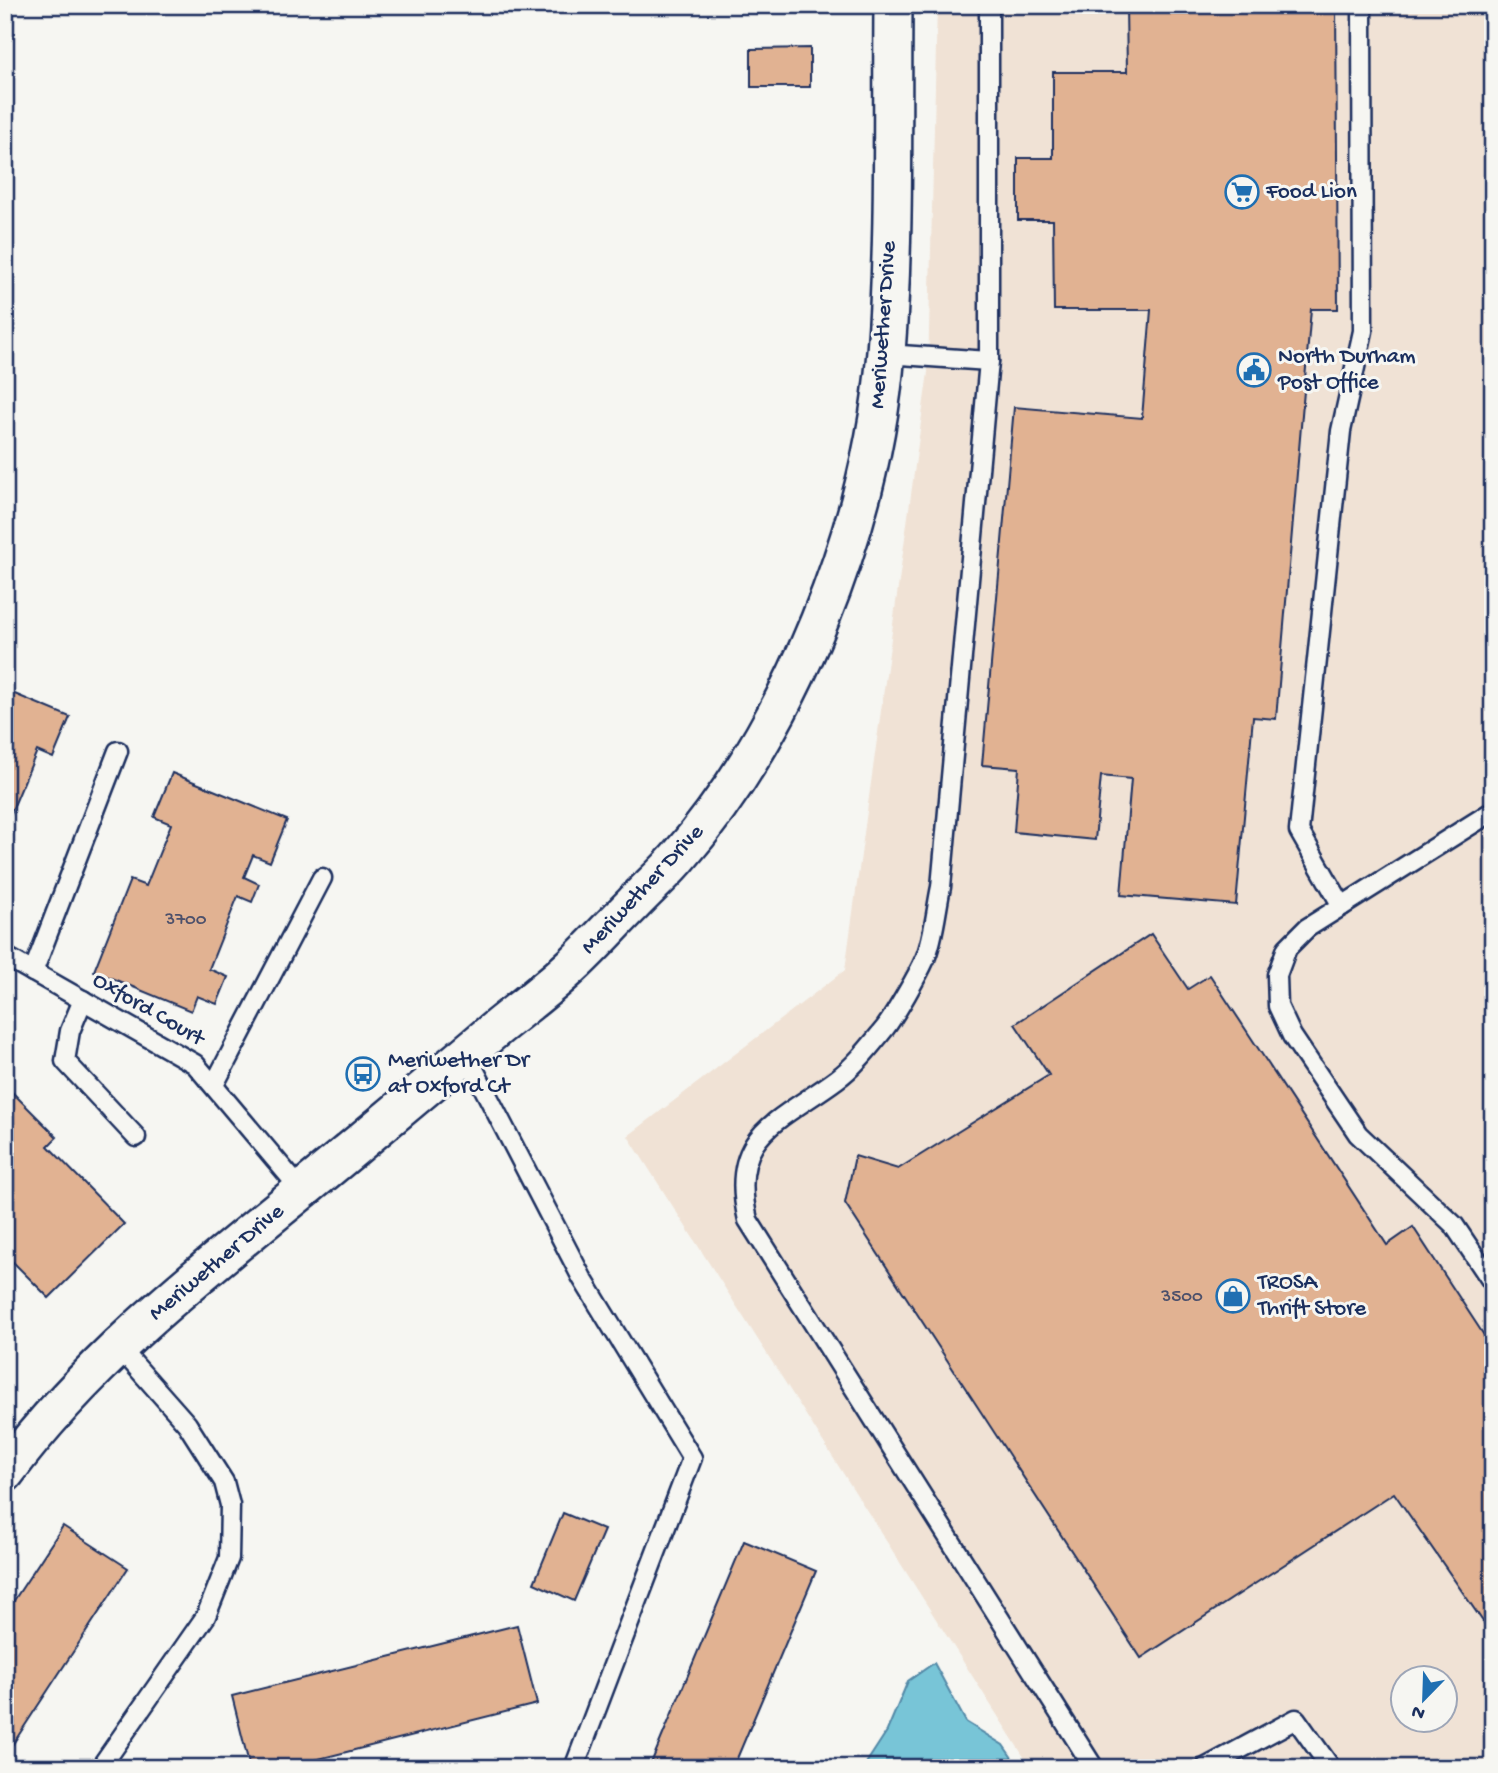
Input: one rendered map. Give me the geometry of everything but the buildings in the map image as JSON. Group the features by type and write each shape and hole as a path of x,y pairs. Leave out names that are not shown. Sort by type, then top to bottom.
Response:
{"street":[{"name":"Meriwether Drive","path":"5,1473 67,1399 119,1347 573,965 676,860 713,814 773,720 806,656 846,547 862,490 877,419 886,354 891,242 892,5"}],"lane":[{"path":"989,5 989,361 942,887 925,959 886,1026 840,1077 768,1126 751,1148 743,1171 742,1196 748,1220 1094,1768"},
{"path":"1342,906 1299,831 1341,431 1363,331 1362,5"},
{"path":"886,354 989,361"},
{"path":"33,972 118,751"},
{"path":"1493,811 1307,928 1287,948 1277,975 1278,1006 1292,1036 1358,1134 1454,1225 1493,1283"},
{"path":"214,1085 322,878"},
{"name":"Oxford Court","path":"5,956 195,1064 302,1191"},
{"path":"83,1000 69,1031 65,1061 136,1137"},
{"path":"466,1054 582,1278 692,1458 575,1768"},
{"path":"100,1768 206,1616 229,1558 230,1505 224,1482 187,1424 119,1347"},
{"path":"1205,1768 1296,1718 1331,1768"}],"shaded area":[{"path":"937,5 1493,5 1493,1768 1031,1768 628,1136 845,970 928,372"}],"water":[{"path":"934,1663 966,1722 1003,1745 1019,1768 863,1768 887,1731 908,1681"}],"place":[{"name":"Food Lion","path":"1242,192"},
{"name":"North Durham Post Office","path":"1254,370"},
{"name":"Meriwether Dr at Oxford Ct","path":"363,1074"},
{"name":"TROSA Thrift Store","path":"1233,1296"}]}
